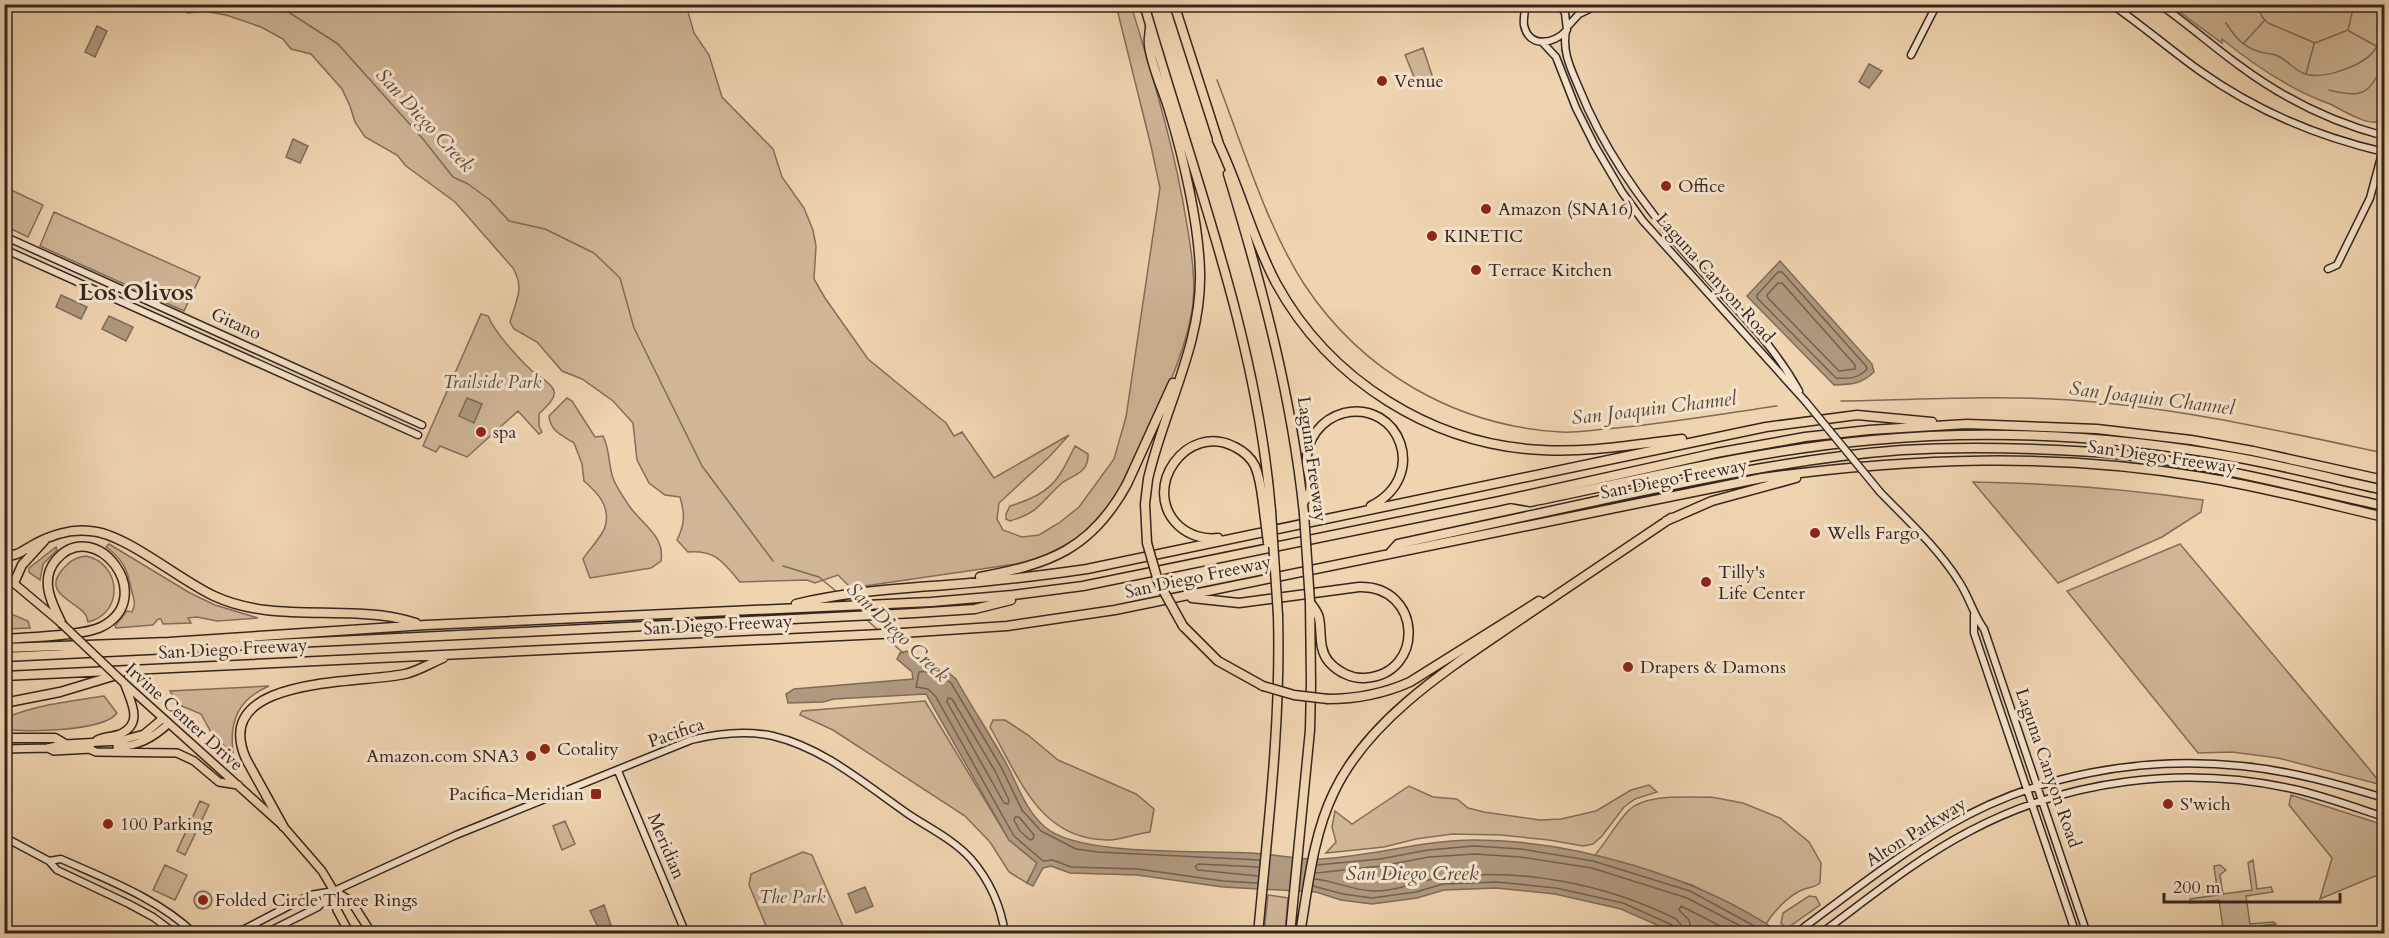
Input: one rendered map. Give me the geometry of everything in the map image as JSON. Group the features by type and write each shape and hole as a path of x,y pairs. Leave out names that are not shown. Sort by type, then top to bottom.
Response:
{"highway":[{"path":"1144,4 1237,317 1263,436 1270,553 1275,560 1280,670 1277,729 1258,933"},
{"name":"Laguna Freeway","path":"1174,4 1270,321 1291,419 1303,503 1312,607 1310,730 1290,933"},
{"path":"1150,27 1149,45 1170,113 1192,211 1198,250 1200,297 1190,345 1148,479 1145,504 1147,543 1158,581 1184,626 1218,661 1263,686 1294,695 1328,699 1355,698 1379,693 1422,676 1671,518 1712,501 1828,469"},
{"path":"1217,140 1232,171 1264,258 1285,298 1304,326 1330,356 1357,380 1390,403 1451,432 1490,444 1526,449 1579,450 1728,434"},
{"path":"939,585 1035,565 1070,549 1091,532 1111,510 1127,484 1190,345"},
{"path":"1303,503 1310,491 1307,461 1313,435 1321,425 1333,417 1347,412 1360,412 1372,415 1389,426 1401,443 1403,458 1400,477 1393,490 1383,500 1360,511"},
{"path":"778,609 857,592 1005,580 1087,569 1728,434 1803,421 1857,415 1967,424"},
{"name":"San Diego Freeway","path":"4,648 169,642 426,625 951,601 1043,592 1140,575 1777,441 1869,430 1967,424 2097,429 2191,440 2385,480"},
{"name":"San Diego Freeway","path":"1510,498 1530,502 1733,459 1815,446 1901,437 2001,435 2088,438 2167,447 2236,458 2385,490"},
{"path":"1267,511 1255,466 1249,458 1233,446 1216,442 1192,446 1181,453 1169,469 1164,489 1167,508 1179,526 1192,535 1211,539 1269,527 1286,527"},
{"path":"1388,555 1398,544 1665,486 1752,469 1902,450 2001,448 2095,452 2249,475 2385,506"},
{"name":"San Diego Freeway","path":"4,676 964,630 1044,621 1182,597 1694,491 1828,469 1898,463 1992,459 2103,465 2201,477 2385,517"},
{"path":"1300,933 1320,829 1335,790 1355,756 1379,729 1422,691 1472,653 1671,518"},
{"path":"4,556 21,554 34,544 70,531 89,530 108,534 200,590 225,601 250,608 385,616 426,625"},
{"path":"17,586 20,566 45,541"},
{"path":"4,639 45,637 102,627 116,615 123,600 124,585 118,568 99,550 82,547 67,551 54,562 48,575 47,585 51,602 62,624"},
{"path":"1182,597 1239,603 1359,587 1374,588 1390,595 1404,611 1409,631 1406,650 1394,667 1382,674 1367,678 1346,674 1330,663 1322,651 1319,616 1312,607"},
{"path":"4,657 975,609 1043,592"},
{"path":"283,826 246,759 242,747 243,722 255,705 271,695 288,690 406,674 451,655"},
{"path":"4,703 60,692 132,670"},
{"path":"4,738 55,738 65,744"}],"main road":[{"path":"1526,8 1533,4"},
{"name":"Laguna Canyon Road","path":"1558,4 1566,13 1565,50 1584,99 1635,192 1699,268 1760,332 1788,370 1806,402"},
{"path":"1543,43 1558,38 1579,14 1600,4"},
{"path":"1911,55 1937,4"},
{"path":"2111,4 2200,71 2255,104 2319,132 2384,150 2365,208 2337,265 2328,270"},
{"path":"2159,4 2239,66 2275,89 2332,119 2385,136"},
{"name":"Laguna Canyon Road","path":"1526,8 1524,25 1528,33 1533,39 1543,43 1556,57 1576,108 1595,146 1622,192 1643,221 1806,402 1880,492 1922,535 1958,579 1974,615 1984,629 2087,933"},
{"name":"Gitano","path":"4,236 422,425"},
{"name":"Gitano","path":"4,249 418,435"},
{"name":"Irvine Center Drive","path":"4,575 62,624 165,722 283,826 322,871 333,891 337,910 350,933"},
{"name":"Laguna Canyon Road","path":"1974,615 1974,633 2076,933"},
{"path":"4,749 48,748 65,744 91,746 103,737 121,733 130,728 135,718 124,683"},
{"path":"48,748 54,751 137,737 165,722"},
{"name":"Pacifica","path":"235,933 310,895 333,891 456,835 691,740 716,734 750,732 795,742 822,756 946,838 970,858 996,900 1005,933"},
{"path":"91,746 96,752 165,751 177,753 194,761 219,782 238,785"},
{"name":"Alton Parkway","path":"1795,933 1890,864 1949,825 1995,803 2079,775 2125,767 2198,763 2268,770 2330,782 2385,798"},
{"name":"Meridian","path":"618,771 686,933"},
{"name":"Alton Parkway","path":"1820,933 1906,870 1948,843 1982,825 2033,804 2082,790 2128,781 2172,777 2216,778 2293,789 2385,817"},
{"path":"4,837 49,861 57,870 145,913 176,933"},
{"path":"49,861 61,859 135,893 172,914 195,933"},
{"name":"Irvine Center Drive","path":"333,891 351,901 372,933"},
{"name":"Pacifica","path":"264,933 318,907 333,891"}],"green space":[{"path":"167,5 683,5 688,12 694,33 709,55 722,97 773,149 782,177 804,208 813,230 816,246 814,279 868,359 946,423 954,436 962,432 994,478 1069,435 1050,456 999,503 997,519 1003,530 1022,537 1039,535 1079,507 1114,459 1126,417 1160,188 1116,5 1131,5 1170,141 1191,248 1194,282 1193,305 1179,360 1120,488 1109,506 1084,533 1068,544 1040,558 1016,564 851,588 838,575 815,583 807,580 740,582 712,555 688,552 677,540 683,519 680,497 665,495 649,483 637,460 633,423 613,401 582,379 562,371 537,342 514,329 510,322 519,289 517,275 513,268 455,202 406,166 397,155 365,137 355,122 342,89 311,54 291,49 283,39 261,27 226,15 203,11 188,13"},
{"path":"2170,5 2208,5 2213,13 2209,5 2384,5 2384,102 2379,121 2361,119 2301,92 2260,68 2222,39 2222,43"},
{"path":"1423,48 1433,78 1417,84 1405,55"},
{"path":"5,187 43,205 28,237 5,226"},
{"path":"54,212 200,277 184,311 40,246"},
{"name":"Trailside Park","path":"481,314 488,316 514,353 553,388 553,398 539,414 539,426 542,432 539,434 518,411 467,457 440,446 436,452 423,446"},
{"path":"567,398 572,401 595,437 603,436 616,485 630,507 652,531 660,545 661,561 651,568 590,578 583,559 604,530 606,513 602,501 584,481 582,464 574,443 558,432 550,421 549,416"},
{"path":"1075,446 1088,454 1088,460 1083,469 1062,483 1029,514 1010,521 1006,519 1010,506 1034,497 1051,485 1063,469"},
{"path":"1973,482 2088,487 2203,500 2201,512 2162,537 2058,583"},
{"path":"109,544 190,593 215,605 258,618 217,621 197,617 188,618 191,623 163,624 161,619 158,619 153,625 116,628 115,626 127,611 132,612 134,603 126,570 120,560 106,547"},
{"path":"2180,544 2382,785 2278,758 2232,752 2198,753 2067,591"},
{"path":"56,547 57,550 43,564 40,580 29,572 29,568"},
{"path":"86,556 98,560 106,568 112,578 114,588 113,599 108,609 100,617 88,622 81,609 63,596 56,585 57,578 67,564"},
{"path":"5,606 11,614 28,621 30,628 5,629"},
{"path":"269,686 250,697 238,712 233,730 233,752 212,734 201,714 177,704 170,691"},
{"path":"104,696 117,713 110,719 97,724 29,731 5,729 5,718 29,710"},
{"path":"925,701 1009,840 1037,863 1027,883 1009,872 990,842 965,816 833,730 800,715 802,711"},
{"path":"993,720 1005,720 1028,735 1058,760 1136,794 1154,809 1150,832 1114,840 1086,838 1066,830 1049,818 1035,803 1012,767 990,727"},
{"path":"1649,785 1657,792 1635,799 1624,807 1593,844 1583,846 1501,835 1452,834 1416,839 1384,847 1326,853 1336,842 1332,827 1335,811 1352,824 1409,786 1433,797 1457,799 1468,808 1540,820 1561,819 1596,811 1631,790"},
{"path":"2291,795 2384,825 2384,878 2375,876 2320,899 2332,858 2289,805"},
{"path":"1711,797 1743,803 1780,818 1809,842 1821,863 1820,883 1792,896 1777,909 1766,924 1692,885 1595,855 1629,810 1636,805 1656,799"},
{"path":"200,801 209,805 185,855 177,851"},
{"path":"565,821 575,844 562,850 553,826"},
{"name":"The Park","path":"803,852 812,855 846,933 769,933 749,885 751,874"},
{"path":"2253,860 2257,889 2271,887 2273,892 2246,896 2250,924 2273,922 2276,924 2262,926 2263,933 2258,933 2257,929 2229,933 2197,933 2223,928 2219,900 2190,903 2190,899 2218,895 2214,866 2220,865 2226,870 2220,875 2223,894 2252,890 2248,863"},
{"path":"165,865 187,875 175,900 153,890"},
{"path":"203,891 209,894 212,900 209,906 203,909 197,906 194,900 197,894"},
{"path":"1268,895 1288,898 1285,933 1264,933"},
{"path":"1809,896 1816,897 1820,905 1786,929 1781,923 1783,913"}],"water":[{"path":"97,26 107,31 95,57 85,52"},
{"path":"1869,64 1882,71 1869,88 1859,82"},
{"path":"293,139 308,146 300,163 286,157"},
{"path":"1780,261 1872,364 1874,372 1855,383 1834,385 1747,296"},
{"path":"61,295 87,307 81,319 56,307"},
{"path":"109,316 133,327 126,341 102,329"},
{"path":"467,398 482,404 474,423 459,416"},
{"name":"San Diego Creek","path":"907,651 919,663 945,670 956,679 1006,763 1032,813 1045,827 1062,837 1112,848 1251,853 1312,859 1475,840 1553,847 1593,855 1674,879 1748,913 1780,933 1675,933 1621,909 1555,894 1496,888 1444,890 1417,898 1372,904 1341,900 1316,892 1223,887 1137,875 1070,873 1051,866 1043,868 1033,886 1027,883 1037,863 1009,840 926,694 788,703 786,694 794,689 913,679 912,672 897,659 900,653"},
{"path":"865,887 873,906 856,913 848,894"},
{"path":"604,905 611,925 599,929 590,911"}],"waterway":[{"name":"San Diego Creek","path":"276,4 338,44 423,139 453,177 468,184 490,200 509,221 545,229 594,253 620,278 634,328 702,466 773,561"},
{"path":"2256,4 2268,23 2315,43 2348,30 2354,4"},
{"path":"2226,23 2236,37 2249,47 2276,55 2305,74 2323,75 2344,70 2371,54 2379,41 2384,17"},
{"path":"2243,44 2264,21"},
{"path":"2349,31 2376,46"},
{"path":"2306,74 2314,44"},
{"path":"2329,90 2358,93 2369,87 2378,74"},
{"name":"San Joaquin Channel","path":"1217,80 1278,237 1304,284 1327,315 1354,343 1383,368 1415,389 1449,406 1485,419 1522,428 1561,432 1649,424 1777,406"},
{"name":"San Joaquin Channel","path":"1841,401 2013,398 2110,403 2228,421 2384,453"},
{"name":"San Diego Creek","path":"783,566 819,577 837,592"},
{"name":"San Diego Creek","path":"867,620 879,631"},
{"name":"San Diego Creek","path":"887,638 903,653"}],"place":[{"name":"Venue","path":"1382,81"},
{"name":"Office","path":"1666,186"},
{"name":"Amazon (SNA16)","path":"1486,209"},
{"name":"KINETIC","path":"1432,236"},
{"name":"Terrace Kitchen","path":"1476,270"},
{"name":"spa","path":"481,432"},
{"name":"Wells Fargo","path":"1815,533"},
{"name":"Tilly's Life Center","path":"1706,582"},
{"name":"Drapers & Damons","path":"1628,667"},
{"name":"Cotality","path":"545,749"},
{"name":"Amazon.com SNA3","path":"531,756"},
{"name":"Pacifica-Meridian","path":"596,794"},
{"name":"S'wich","path":"2168,804"},
{"name":"100 Parking","path":"108,824"},
{"name":"Folded Circle Three Rings","path":"203,900"}],"district":[{"name":"Los Olivos","path":"136,292"}]}
